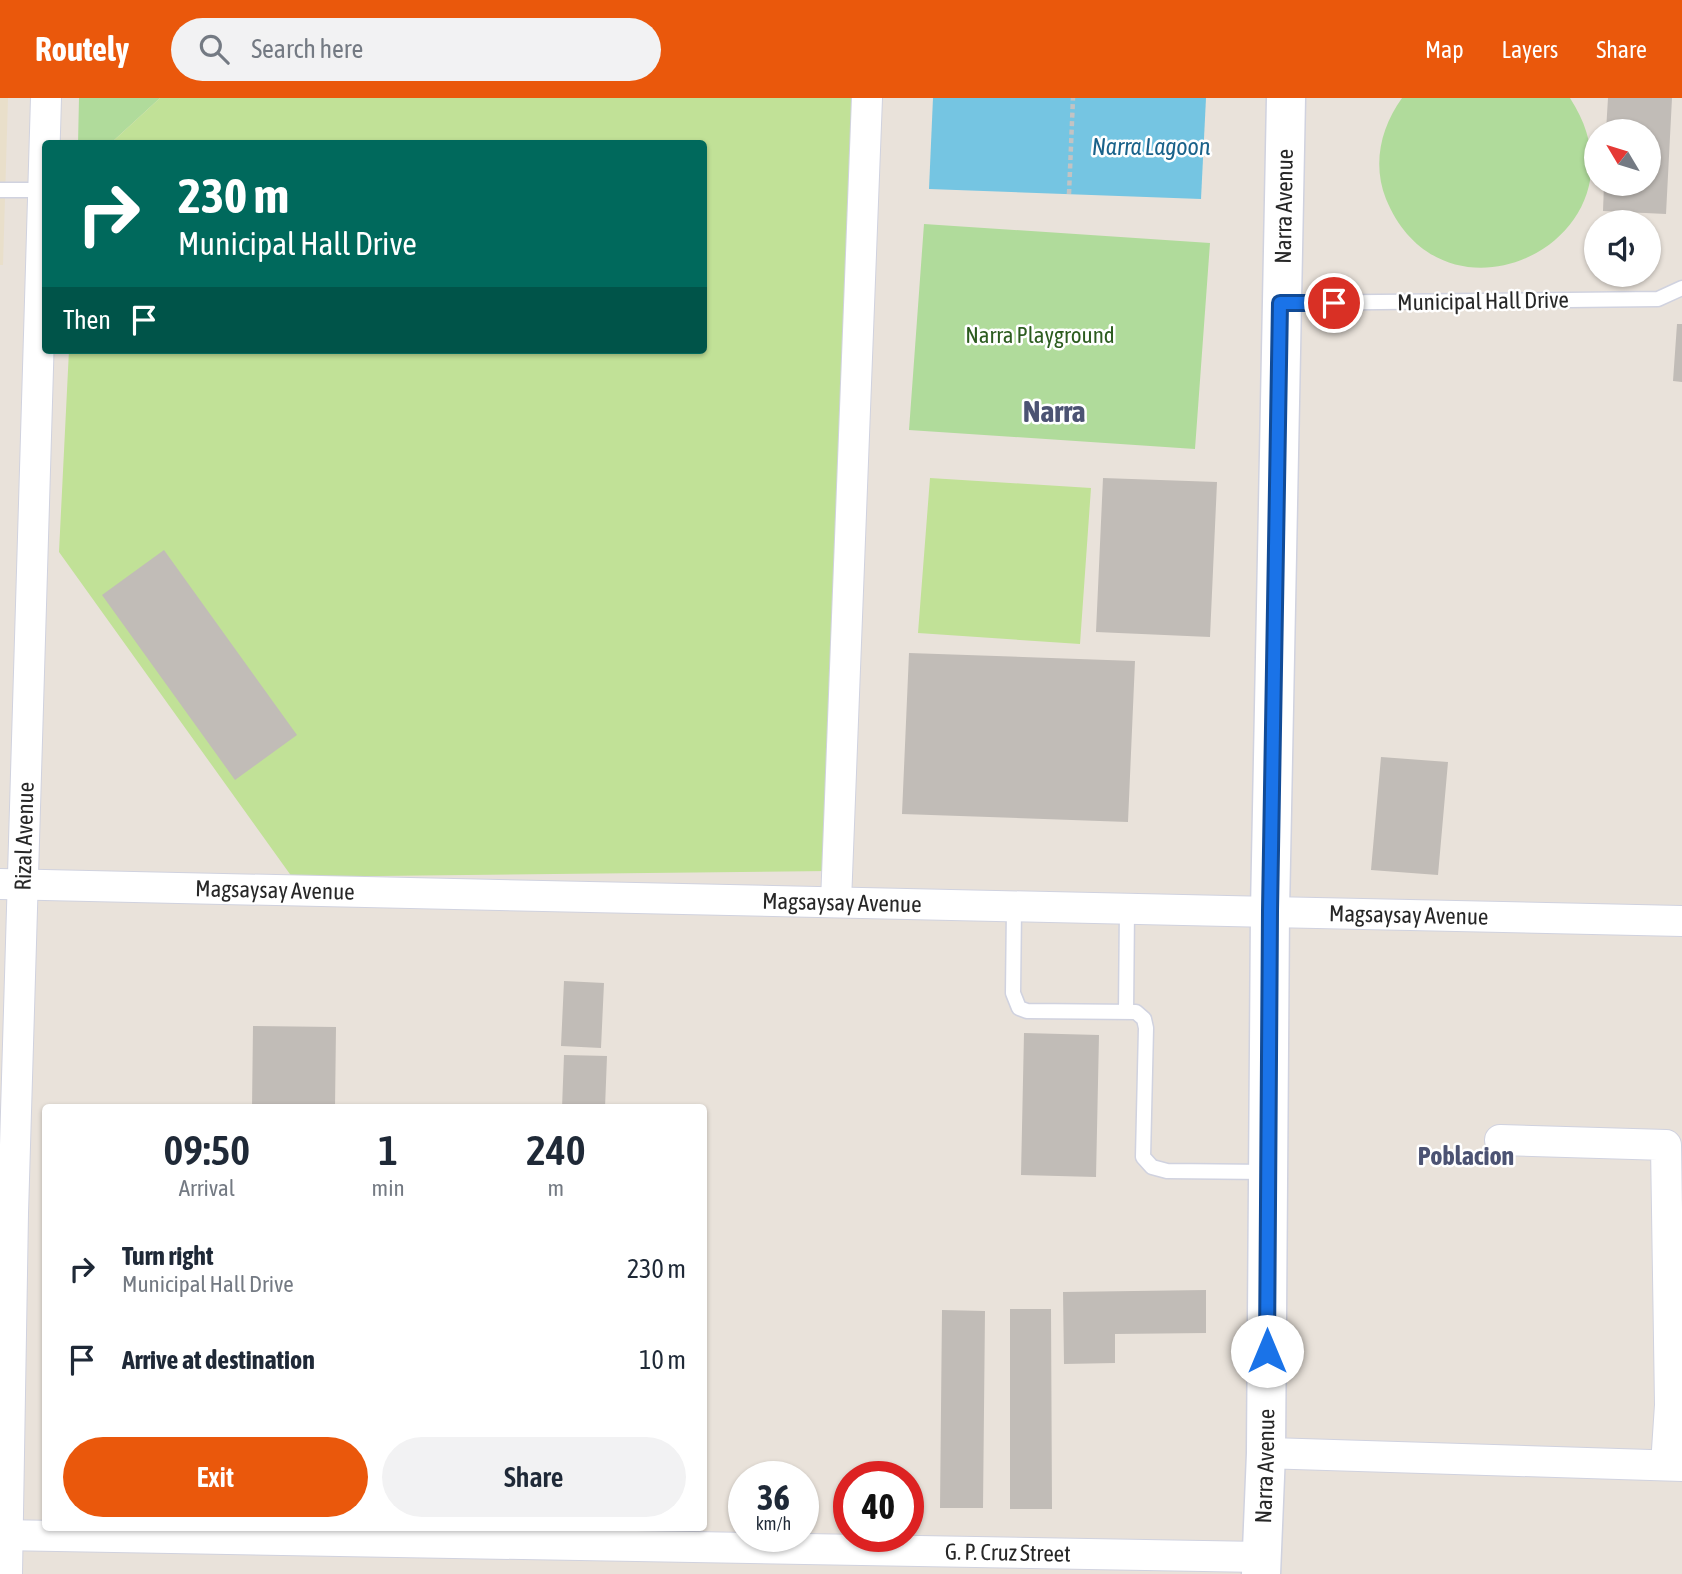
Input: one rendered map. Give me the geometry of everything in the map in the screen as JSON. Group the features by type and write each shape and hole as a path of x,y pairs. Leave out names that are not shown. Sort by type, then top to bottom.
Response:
{"street":[{"name":"Rizal Avenue","path":"45,140 46,98"},
{"path":"836,902 867,98"},
{"name":"Narra Avenue","path":"1261,1566 1266,1453 1270,911 1286,98"},
{"name":"Rizal Avenue","path":"7,1574 4,1535 11,884 42,232"},
{"name":"Magsaysay Avenue","path":"11,884 1682,921"},
{"path":"1266,1453 1674,1466 1670,1405 1666,1145 1500,1140"},
{"name":"G. P. Cruz Street","path":"4,1535 1261,1566"}],"lane":[{"path":"0,190 42,190"},
{"name":"Municipal Hall Drive","path":"1280,303 1658,299 1682,288"},
{"path":"1014,908 1013,993 1019,1007 1027,1011 1136,1012 1144,1019 1143,1157 1152,1167 1167,1171 1268,1172"},
{"path":"1126,1012 1128,909"}],"path":[{"path":"1069,194 1073,98"}],"shaded area":[{"path":"0,98 8,98 3,265 0,265"}],"green space":[{"path":"79,98 160,98 114,140 78,140"},
{"path":"160,98 860,98 829,871 292,877 59,552 69,354 707,354 707,140 114,140"},
{"path":"1402,98 1570,98 1584,133 1585,196 1567,228 1534,254 1494,267 1453,264 1415,242 1386,199 1380,173 1379,159 1384,133"},
{"name":"Narra Playground","path":"924,224 1210,243 1195,449 909,430"},
{"path":"930,478 1091,488 1080,644 918,633"}],"water":[{"name":"Narra Lagoon","path":"933,98 1206,98 1201,199 929,189"}],"building":[{"path":"1608,98 1672,98 1666,214 1661,214 1661,210 1603,210 1604,196 1661,196 1661,119 1607,119"},
{"path":"1677,324 1682,324 1682,382 1673,381"},
{"path":"1103,478 1217,482 1210,637 1096,632"},
{"path":"164,550 297,735 235,780 102,595"},
{"path":"909,653 1135,661 1128,822 902,814"},
{"path":"1381,757 1448,762 1438,875 1371,870"},
{"path":"564,981 604,983 601,1048 561,1046"},
{"path":"253,1026 336,1027 335,1104 252,1104"},
{"path":"1024,1033 1099,1035 1096,1177 1021,1175"},
{"path":"564,1055 607,1056 605,1104 562,1104"},
{"path":"1206,1290 1206,1333 1115,1334 1115,1363 1064,1364 1063,1292"},
{"path":"1010,1309 1051,1309 1052,1509 1010,1509"},
{"path":"942,1310 985,1311 983,1508 940,1508"}],"district":[{"name":"Narra","path":"1054,412"},
{"name":"Poblacion","path":"1466,1156"}],"route":[{"path":"1267,1351 1270,911 1280,303 1334,303"}]}
